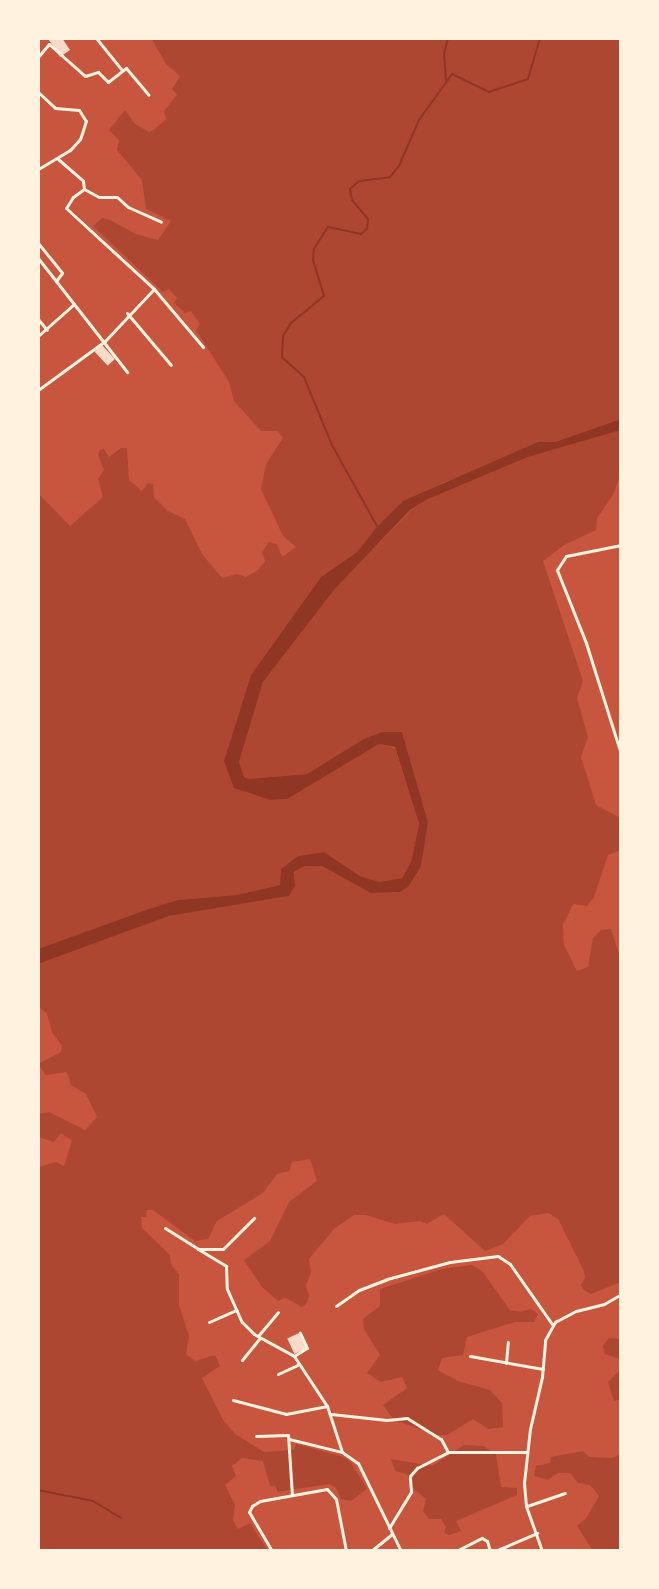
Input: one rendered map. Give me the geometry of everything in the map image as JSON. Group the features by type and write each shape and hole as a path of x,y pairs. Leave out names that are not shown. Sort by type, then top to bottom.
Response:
{"street":[{"path":"38,57 50,38"},
{"path":"96,38 121,69"},
{"path":"49,44 85,76 98,72 108,82 126,68 149,95"},
{"path":"38,92 55,108 79,110 86,121 80,139 58,159 44,162 38,169"},
{"path":"58,159 83,181 84,189"},
{"path":"84,189 99,197 117,197 128,207 161,222"},
{"path":"84,189 73,197 66,208 154,289 203,347"},
{"path":"38,243 62,273 56,281"},
{"path":"38,258 127,372"},
{"path":"38,390 105,341 127,313 154,289"},
{"path":"38,336 74,304"},
{"path":"127,313 171,365"},
{"path":"38,319 47,330"},
{"path":"621,545 566,556 557,570 586,643 621,754"},
{"path":"198,1249 223,1249 254,1218"},
{"path":"165,1228 226,1266 227,1289 242,1322 259,1337 294,1356 327,1406 342,1452"},
{"path":"336,1306 359,1290 387,1279 450,1262 498,1256 510,1264 552,1324"},
{"path":"542,1551 526,1506 527,1452 543,1369 545,1340 552,1324 621,1294"},
{"path":"209,1322 236,1310"},
{"path":"242,1360 278,1312"},
{"path":"294,1356 307,1348 300,1333"},
{"path":"506,1363 508,1342"},
{"path":"470,1356 543,1369"},
{"path":"278,1374 299,1364"},
{"path":"233,1400 286,1414 327,1406"},
{"path":"331,1414 387,1420 407,1418 441,1439 448,1452"},
{"path":"256,1436 287,1434 292,1495"},
{"path":"289,1439 342,1452 362,1467 401,1551"},
{"path":"389,1528 411,1492 412,1471 448,1452 527,1452"},
{"path":"272,1551 250,1509 260,1501 319,1489 332,1490 346,1551"},
{"path":"526,1506 565,1493"},
{"path":"456,1551 482,1538 493,1551 537,1533"},
{"path":"371,1551 392,1534"}],"shaded area":[{"path":"151,38 621,38 621,419 555,442 538,442 474,473 444,482 375,529 357,552 321,577 251,675 224,761 245,792 270,800 286,799 379,744 395,748 419,824 411,862 402,878 378,882 360,876 324,852 298,856 281,869 280,885 236,895 178,900 38,949 38,493 70,526 103,497 98,479 104,470 98,455 100,450 104,449 109,457 121,448 127,448 129,480 142,491 148,483 153,484 154,497 168,511 185,519 202,554 222,578 237,574 246,577 258,570 265,561 262,552 269,542 277,544 282,557 296,547 283,536 261,489 266,464 283,438 277,431 261,431 234,401 229,382 196,330 200,324 191,311 185,313 174,303 177,298 169,289 163,292 93,226 102,218 136,234 158,240 171,221 146,209 142,180 117,150 119,140 109,130 125,110 135,124 149,132 155,129 166,119 164,111 177,95 172,89 180,76 166,64"},
{"path":"621,419 621,430 528,457 428,499 410,510 334,590 263,682 239,762 244,777 249,779 307,774 364,739 382,732 402,732 428,822 421,866 408,887 400,892 371,893 322,866 305,866 294,872 295,886 289,896 169,916 38,964 38,949 149,909 178,900 236,895 280,885 281,869 298,856 324,852 360,876 379,882 402,878 411,862 419,824 395,747 379,744 287,799 270,800 234,788 224,761 251,675 321,577 357,552 403,501 538,442 555,442"},
{"path":"621,430 621,473 613,495 597,518 596,530 564,545 543,561 583,681 577,698 588,737 581,757 596,805 621,818 621,850 608,855 594,897 587,906 573,904 563,925 564,945 577,971 588,967 593,938 601,930 611,929 621,960 621,1282 591,1294 584,1290 581,1285 585,1278 584,1271 558,1219 548,1213 530,1216 503,1244 485,1251 444,1214 427,1224 420,1221 395,1224 366,1215 354,1215 334,1229 309,1259 311,1273 306,1285 307,1303 302,1307 286,1298 278,1301 262,1287 244,1260 270,1241 289,1202 317,1181 310,1159 292,1162 289,1171 277,1174 263,1193 217,1221 208,1239 195,1241 153,1210 147,1210 146,1217 141,1217 142,1228 170,1255 171,1265 179,1274 179,1305 189,1336 186,1354 195,1361 215,1355 220,1366 202,1378 223,1420 235,1434 264,1452 294,1450 296,1444 340,1456 350,1461 367,1489 351,1501 341,1499 336,1488 329,1484 278,1492 275,1486 270,1486 263,1461 242,1458 232,1466 236,1476 225,1485 235,1505 233,1520 238,1529 250,1523 268,1551 38,1551 38,1167 56,1162 64,1166 72,1141 61,1133 54,1142 38,1137 38,1114 49,1112 85,1130 97,1117 86,1094 71,1085 67,1072 46,1075 38,1064 61,1052 62,1046 52,1032 47,1014 38,1006 38,964 169,916 289,896 295,886 294,873 305,866 322,866 394,893 408,887 428,822 402,732 339,757 307,774 249,779 244,777 239,762 263,682 334,590 411,510 428,499 528,457"},
{"path":"472,1265 482,1271 510,1310 520,1312 531,1309 538,1314 534,1322 515,1322 467,1337 463,1355 442,1358 438,1370 458,1381 490,1390 502,1403 503,1427 488,1429 473,1419 447,1435 437,1435 394,1420 383,1405 407,1388 402,1377 381,1382 367,1373 380,1355 364,1329 363,1319 380,1306 380,1289 442,1269"},
{"path":"609,1338 621,1339 621,1359 605,1354 603,1346"},
{"path":"621,1360 621,1399 614,1401 608,1382 619,1371"},
{"path":"464,1445 483,1446 496,1454 501,1487 517,1488 517,1495 456,1521 461,1531 449,1535 444,1533 446,1527 441,1519 429,1519 423,1511 426,1499 414,1489 407,1474 395,1471 391,1459 432,1466"},
{"path":"583,1451 589,1457 612,1458 621,1454 621,1551 593,1551 577,1526 587,1517 599,1496 590,1485 578,1483 570,1473 558,1473 548,1480 534,1476 536,1466 550,1463 551,1457"}],"building":[{"path":"62,38 70,50 60,57 49,40"},
{"path":"102,345 115,359 108,366 95,352"},
{"path":"299,1333 306,1348 294,1354 287,1338"}],"waterway":[{"path":"446,80 444,54 448,38"},
{"path":"377,526 332,445 304,377 282,357 283,336 291,323 324,296 313,260 314,249 328,227 361,234 367,229 368,219 352,200 350,189 359,181 390,177 399,166 419,120 452,74 489,92 528,79 540,38"},
{"path":"38,1490 93,1501 121,1518"}]}
